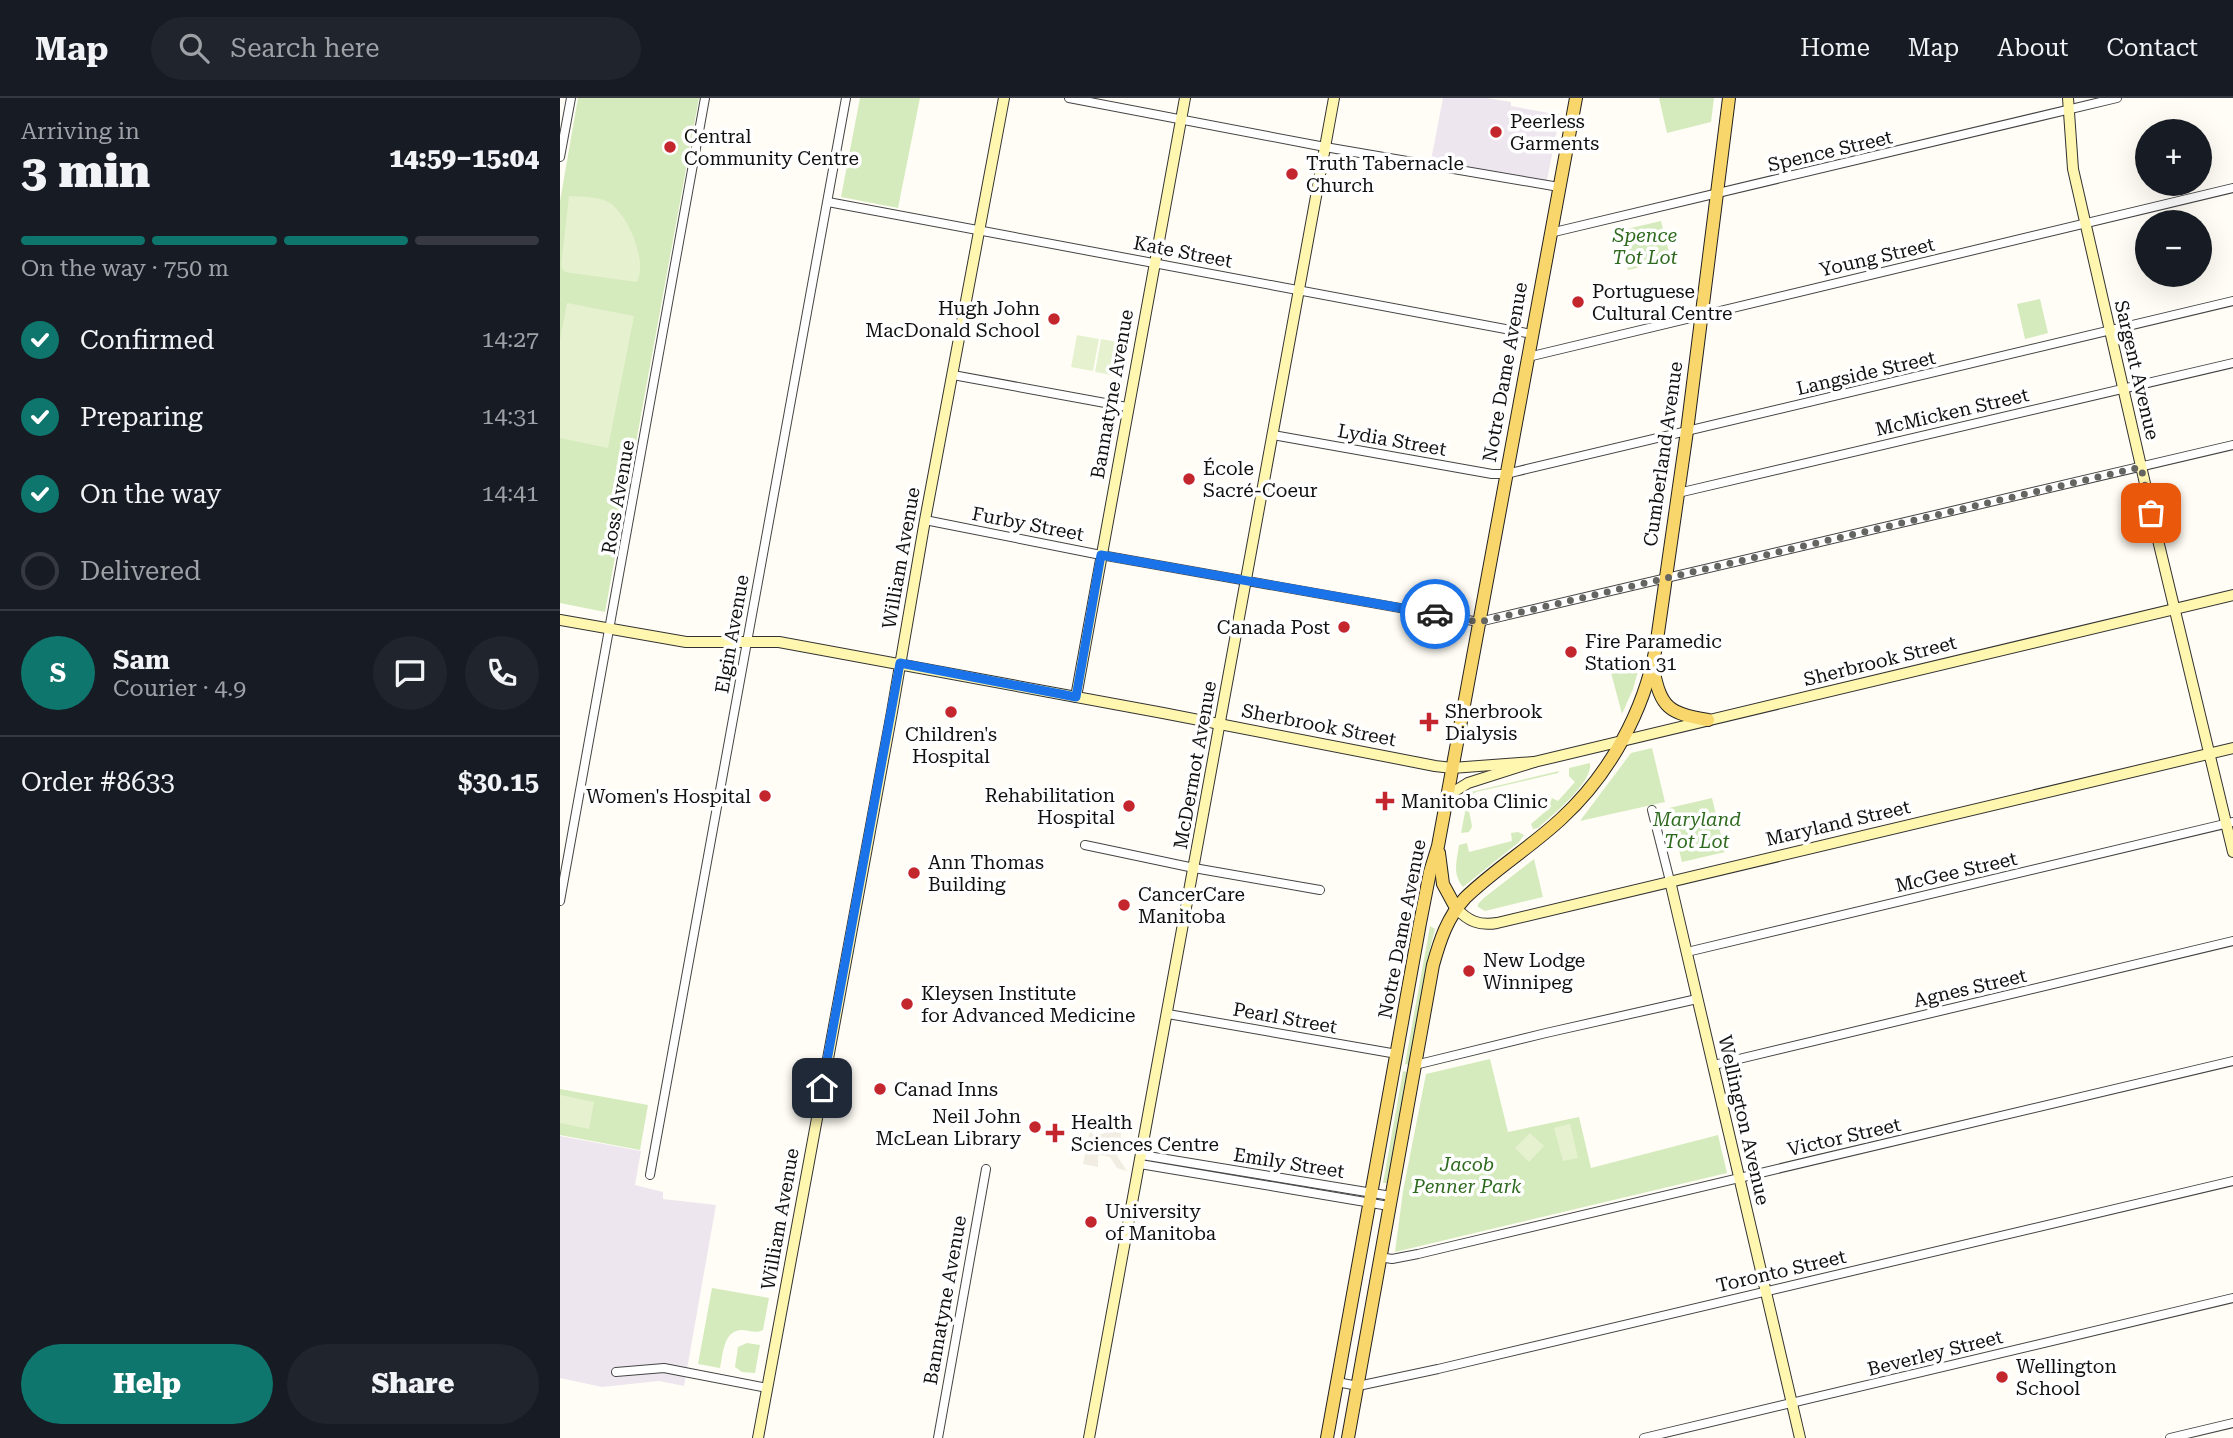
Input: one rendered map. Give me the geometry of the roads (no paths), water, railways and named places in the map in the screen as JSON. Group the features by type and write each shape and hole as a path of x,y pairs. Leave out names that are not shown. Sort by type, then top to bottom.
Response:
{"main road":[{"name":"William Avenue","path":"758,1438 1004,98"},
{"name":"Bannatyne Avenue","path":"1076,697 1185,98"},
{"name":"McDermot Avenue","path":"1089,1438 1334,98"},
{"name":"Notre Dame Avenue","path":"1327,1438 1427,886 1438,846 1576,98"},
{"name":"Cumberland Avenue","path":"1457,908 1474,889 1571,810 1601,773 1622,740 1641,701 1653,664 1666,580 1729,98"},
{"name":"Sargent Avenue","path":"2068,104 2073,169 2209,754 2230,823 2233,852"},
{"name":"Sherbrook Street","path":"1447,796 1468,783 1534,762 2233,594"},
{"name":"Sherbrook Street","path":"560,620 686,642 779,642 1452,768 1534,762"},
{"path":"1653,664 1659,694 1667,706 1682,715 1709,720"},
{"name":"Maryland Street","path":"1457,908 1471,920 1483,925 1492,924 2233,748"},
{"path":"1438,846 1443,884 1457,908"},
{"name":"Wellington Avenue","path":"1670,881 1800,1438"},
{"name":"Notre Dame Avenue","path":"1348,1438 1379,1258 1440,939 1457,908"}],"street":[{"path":"560,157 570,98"},
{"name":"Ross Avenue","path":"560,901 705,98"},
{"name":"Elgin Avenue","path":"650,1175 846,98"},
{"path":"1069,98 1325,147 1559,187"},
{"name":"Spence Street","path":"1550,233 1716,194 2068,104 2117,98"},
{"name":"Young Street","path":"1528,357 2233,188"},
{"name":"Kate Street","path":"828,202 1532,334"},
{"name":"Langside Street","path":"1506,474 2233,301"},
{"name":"McMicken Street","path":"1678,493 2233,363"},
{"path":"953,375 1128,407"},
{"name":"Lydia Street","path":"1273,435 1492,474 1506,474"},
{"name":"Furby Street","path":"925,520 1101,555 1479,622 2233,445"},
{"name":"Wellington Avenue","path":"1652,810 1670,881"},
{"name":"McGee Street","path":"1687,952 2230,823"},
{"path":"1085,845 1320,890"},
{"name":"Agnes Street","path":"1714,1065 2233,941"},
{"path":"1415,1065 1546,1032 1697,999"},
{"name":"Pearl Street","path":"1168,1014 1397,1054"},
{"name":"Victor Street","path":"1379,1258 1392,1259 1418,1254 2233,1061"},
{"name":"Emily Street","path":"1141,1159 1390,1201"},
{"name":"Bannatyne Avenue","path":"938,1438 986,1169"},
{"name":"Toronto Street","path":"1337,1382 1358,1386 2233,1181"},
{"name":"Beverley Street","path":"1644,1438 2233,1298"},
{"path":"616,1372 664,1368 767,1388"},
{"path":"2170,1438 2233,1423"}],"place":[{"name":"Peerless Garments","path":"1496,132"},
{"name":"Central Community Centre","path":"670,147"},
{"name":"Truth Tabernacle Church","path":"1292,174"},
{"name":"Portuguese Cultural Centre","path":"1578,302"},
{"name":"Hugh John MacDonald School","path":"1054,319"},
{"name":"École Sacré-Coeur","path":"1189,479"},
{"name":"Canada Post","path":"1344,627"},
{"name":"Fire Paramedic Station 31","path":"1571,652"},
{"name":"Children's Hospital","path":"951,712"},
{"name":"Sherbrook Dialysis","path":"1429,722"},
{"name":"Women's Hospital","path":"765,796"},
{"name":"Manitoba Clinic","path":"1385,801"},
{"name":"Rehabilitation Hospital","path":"1129,806"},
{"name":"Ann Thomas Building","path":"914,873"},
{"name":"CancerCare Manitoba","path":"1124,905"},
{"name":"New Lodge Winnipeg","path":"1469,971"},
{"name":"Kleysen Institute for Advanced Medicine","path":"907,1004"},
{"name":"Canad Inns","path":"880,1089"},
{"name":"Neil John McLean Library","path":"1035,1127"},
{"name":"Health Sciences Centre","path":"1055,1133"},
{"name":"University of Manitoba","path":"1091,1222"},
{"name":"Wellington School","path":"2002,1377"}],"park label":[{"name":"Spence Tot Lot","path":"1645,246"},
{"name":"Maryland Tot Lot","path":"1697,830"},
{"name":"Jacob Penner Park","path":"1467,1175"}]}
